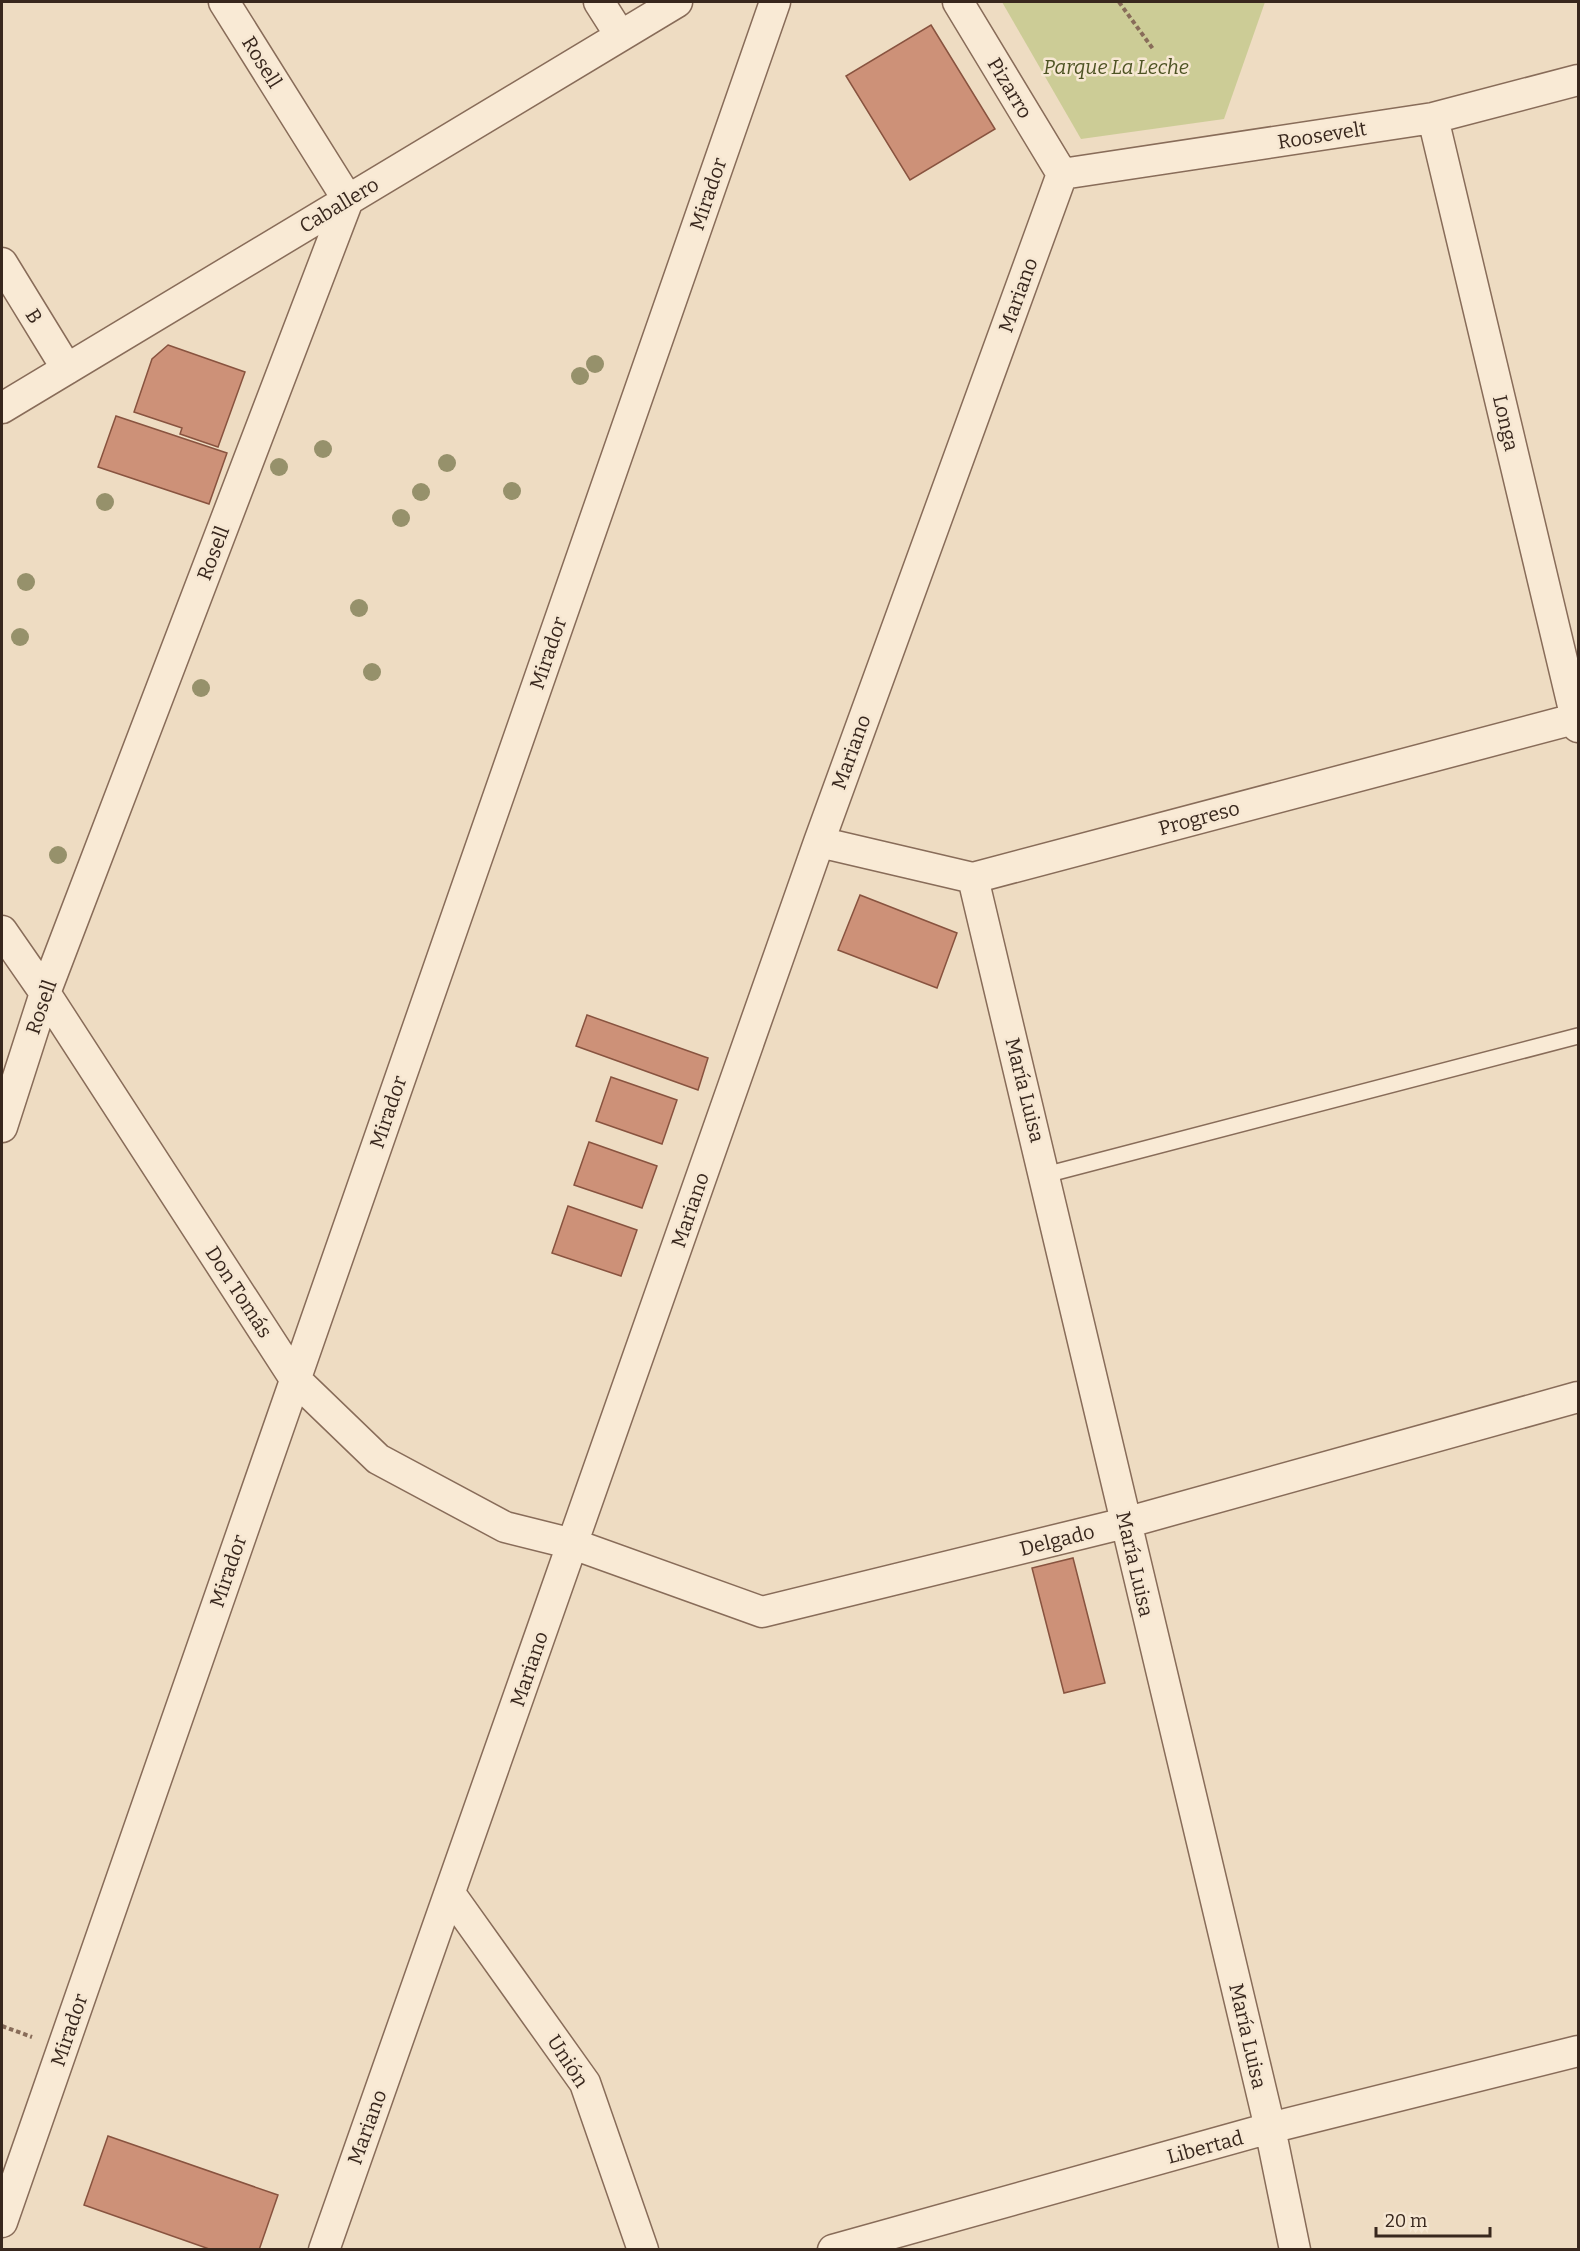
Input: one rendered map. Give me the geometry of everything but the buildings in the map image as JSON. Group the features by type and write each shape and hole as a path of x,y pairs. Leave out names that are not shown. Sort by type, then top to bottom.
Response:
{"street":[{"name":"Rosell","path":"2,1127 45,993 348,200 224,2"},
{"path":"599,2 620,35"},
{"name":"Caballero","path":"2,408 677,2"},
{"name":"Mirador","path":"2,2222 775,2"},
{"name":"Pizarro","path":"958,2 1062,174"},
{"name":"Roosevelt","path":"1062,174 1433,118 1578,80"},
{"name":"Longa","path":"1433,118 1578,721"},
{"name":"Mariano","path":"324,2250 819,842 1062,174"},
{"name":"B","path":"2,263 67,369"},
{"name":"Progreso","path":"819,842 973,878 1578,721"},
{"name":"María Luisa","path":"973,878 1046,1175 1125,1523 1270,2128 1295,2250"},
{"name":"Don Tomás","path":"2,931 45,993 295,1379 378,1459 506,1527 573,1544"},
{"name":"Delgado","path":"573,1544 762,1612 1125,1523 1578,1398"},
{"name":"Unión","path":"451,1894 585,2083 643,2250"},
{"name":"Libertad","path":"833,2250 1270,2128 1578,2051"}],"lane":[{"path":"1046,1175 1578,1036"}],"path":[{"path":"1119,2 1152,49"}],"green space":[{"name":"Parque La Leche","path":"1002,2 1265,2 1224,119 1081,139"}]}
